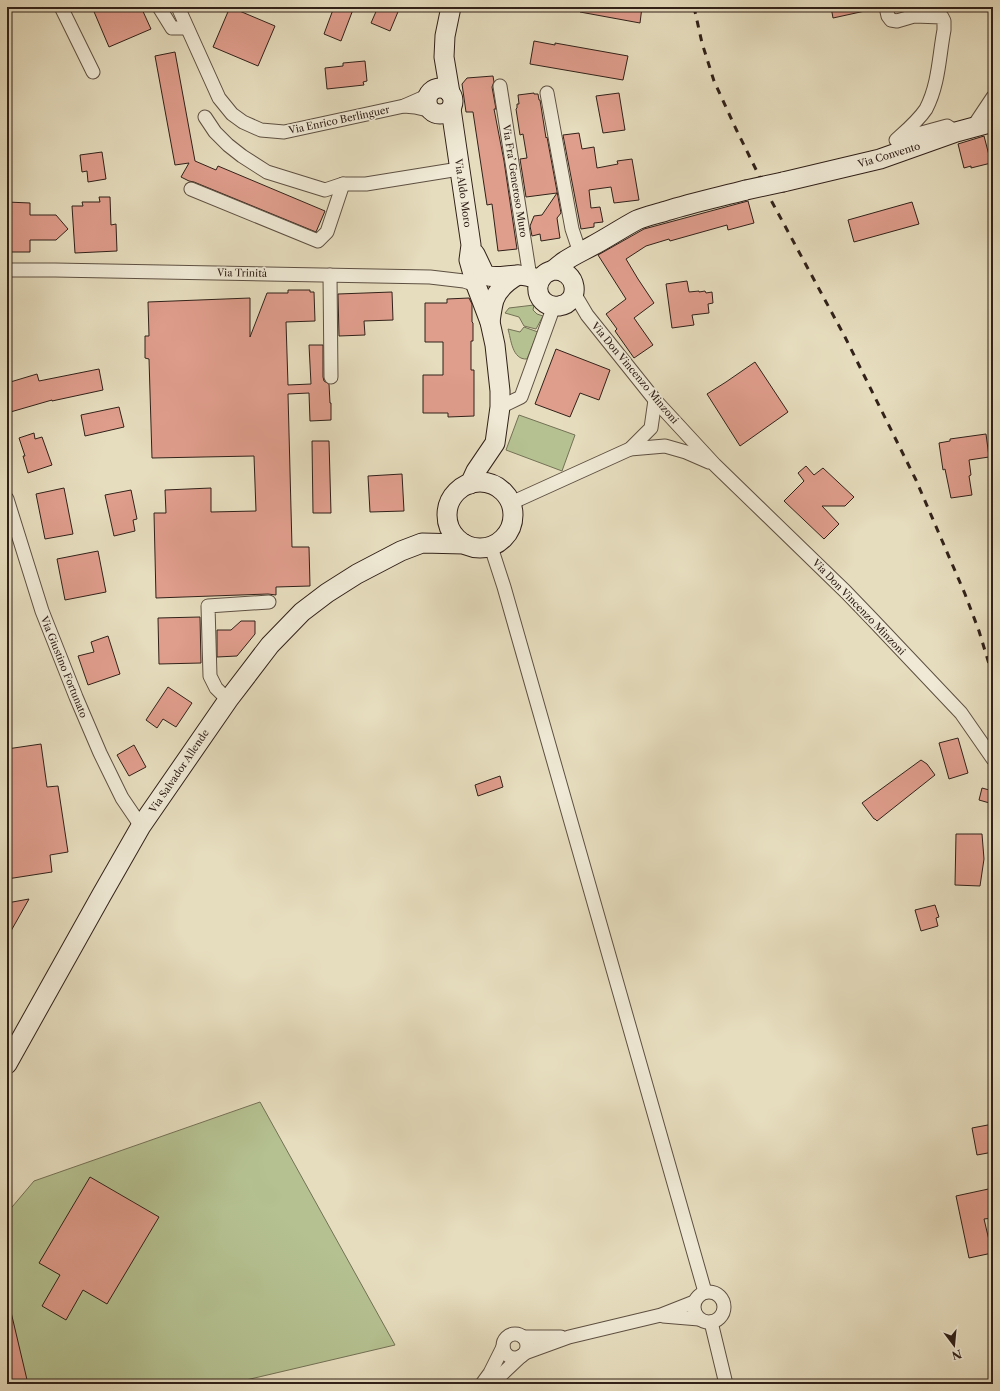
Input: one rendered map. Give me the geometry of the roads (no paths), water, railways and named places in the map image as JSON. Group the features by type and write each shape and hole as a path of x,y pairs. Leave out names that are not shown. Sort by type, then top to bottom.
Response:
{"street":[{"path":"62,7 93,72"},
{"path":"159,7 172,28 187,28"},
{"name":"Via Enrico Berlinguer","path":"178,7 219,98 232,114 243,122 261,130 284,132 404,106 438,102"},
{"path":"438,102 444,57 445,36 451,7"},
{"path":"880,159 883,151 917,119 926,108 935,86 944,30 944,21 942,17 914,16 897,21 891,20 888,16 886,7"},
{"name":"Via Fra’ Generoso Muro","path":"500,86 535,275"},
{"path":"500,407 521,397 566,296 580,253 572,229 547,92"},
{"path":"896,140 947,126 964,130 993,97"},
{"name":"Via Aldo Moro","path":"438,102 455,142 471,245"},
{"path":"205,117 215,132 228,145 266,172 325,190 343,184 366,184 459,169"},
{"path":"917,119 924,126 935,130"},
{"name":"Via Convento","path":"580,253 638,220 746,190 880,159 964,130 993,122"},
{"path":"191,189 318,241 327,232 343,184"},
{"path":"471,245 485,275 491,277 535,275 580,253"},
{"path":"470,484 476,471 495,442 500,407 500,391 495,345 490,322 476,285 469,260 471,245"},
{"name":"Via Trinità","path":"7,270 430,277 464,281 476,285"},
{"path":"490,322 494,300 499,291 510,279 561,271 566,296"},
{"path":"330,275 331,377"},
{"path":"535,275 540,296 543,301 566,296"},
{"name":"Via Don Vincenzo Minzoni","path":"566,296 587,315 655,400 715,465 846,592 961,713 993,758"},
{"path":"511,503 630,449 651,428 655,400"},
{"name":"Via Don Vincenzo Minzoni","path":"630,449 665,446 686,452 715,465"},
{"path":"480,482 499,488 506,494 511,503 514,513 508,534 501,542 491,547 472,548 456,538 451,530 448,521 450,503 462,488 470,484 480,482"},
{"name":"Via Giustino Fortunato","path":"7,499 42,611 76,697 100,753 122,798 141,826"},
{"name":"Via Salvador Allende","path":"422,543 448,512"},
{"name":"Via Salvador Allende","path":"7,1064 141,826 228,700 270,645 302,612 327,593 357,574 401,551 422,543 464,544"},
{"path":"491,547 504,586 705,1292"},
{"path":"228,700 216,688 210,676 208,606 269,602"},
{"path":"661,1316 705,1321 718,1320 724,1311 724,1306 720,1296 715,1293 705,1292 697,1297 694,1302 694,1311 705,1321 726,1384"},
{"path":"503,1347 508,1355 512,1357 523,1355 568,1337 661,1316 694,1302"},
{"path":"482,1384 490,1373 506,1338 510,1335 568,1337"},
{"path":"489,1384 523,1355 527,1344 523,1336"}],"railway":[{"path":"694,7 702,43 714,81 772,202 845,337 916,480 965,594 979,631 993,677"}]}
